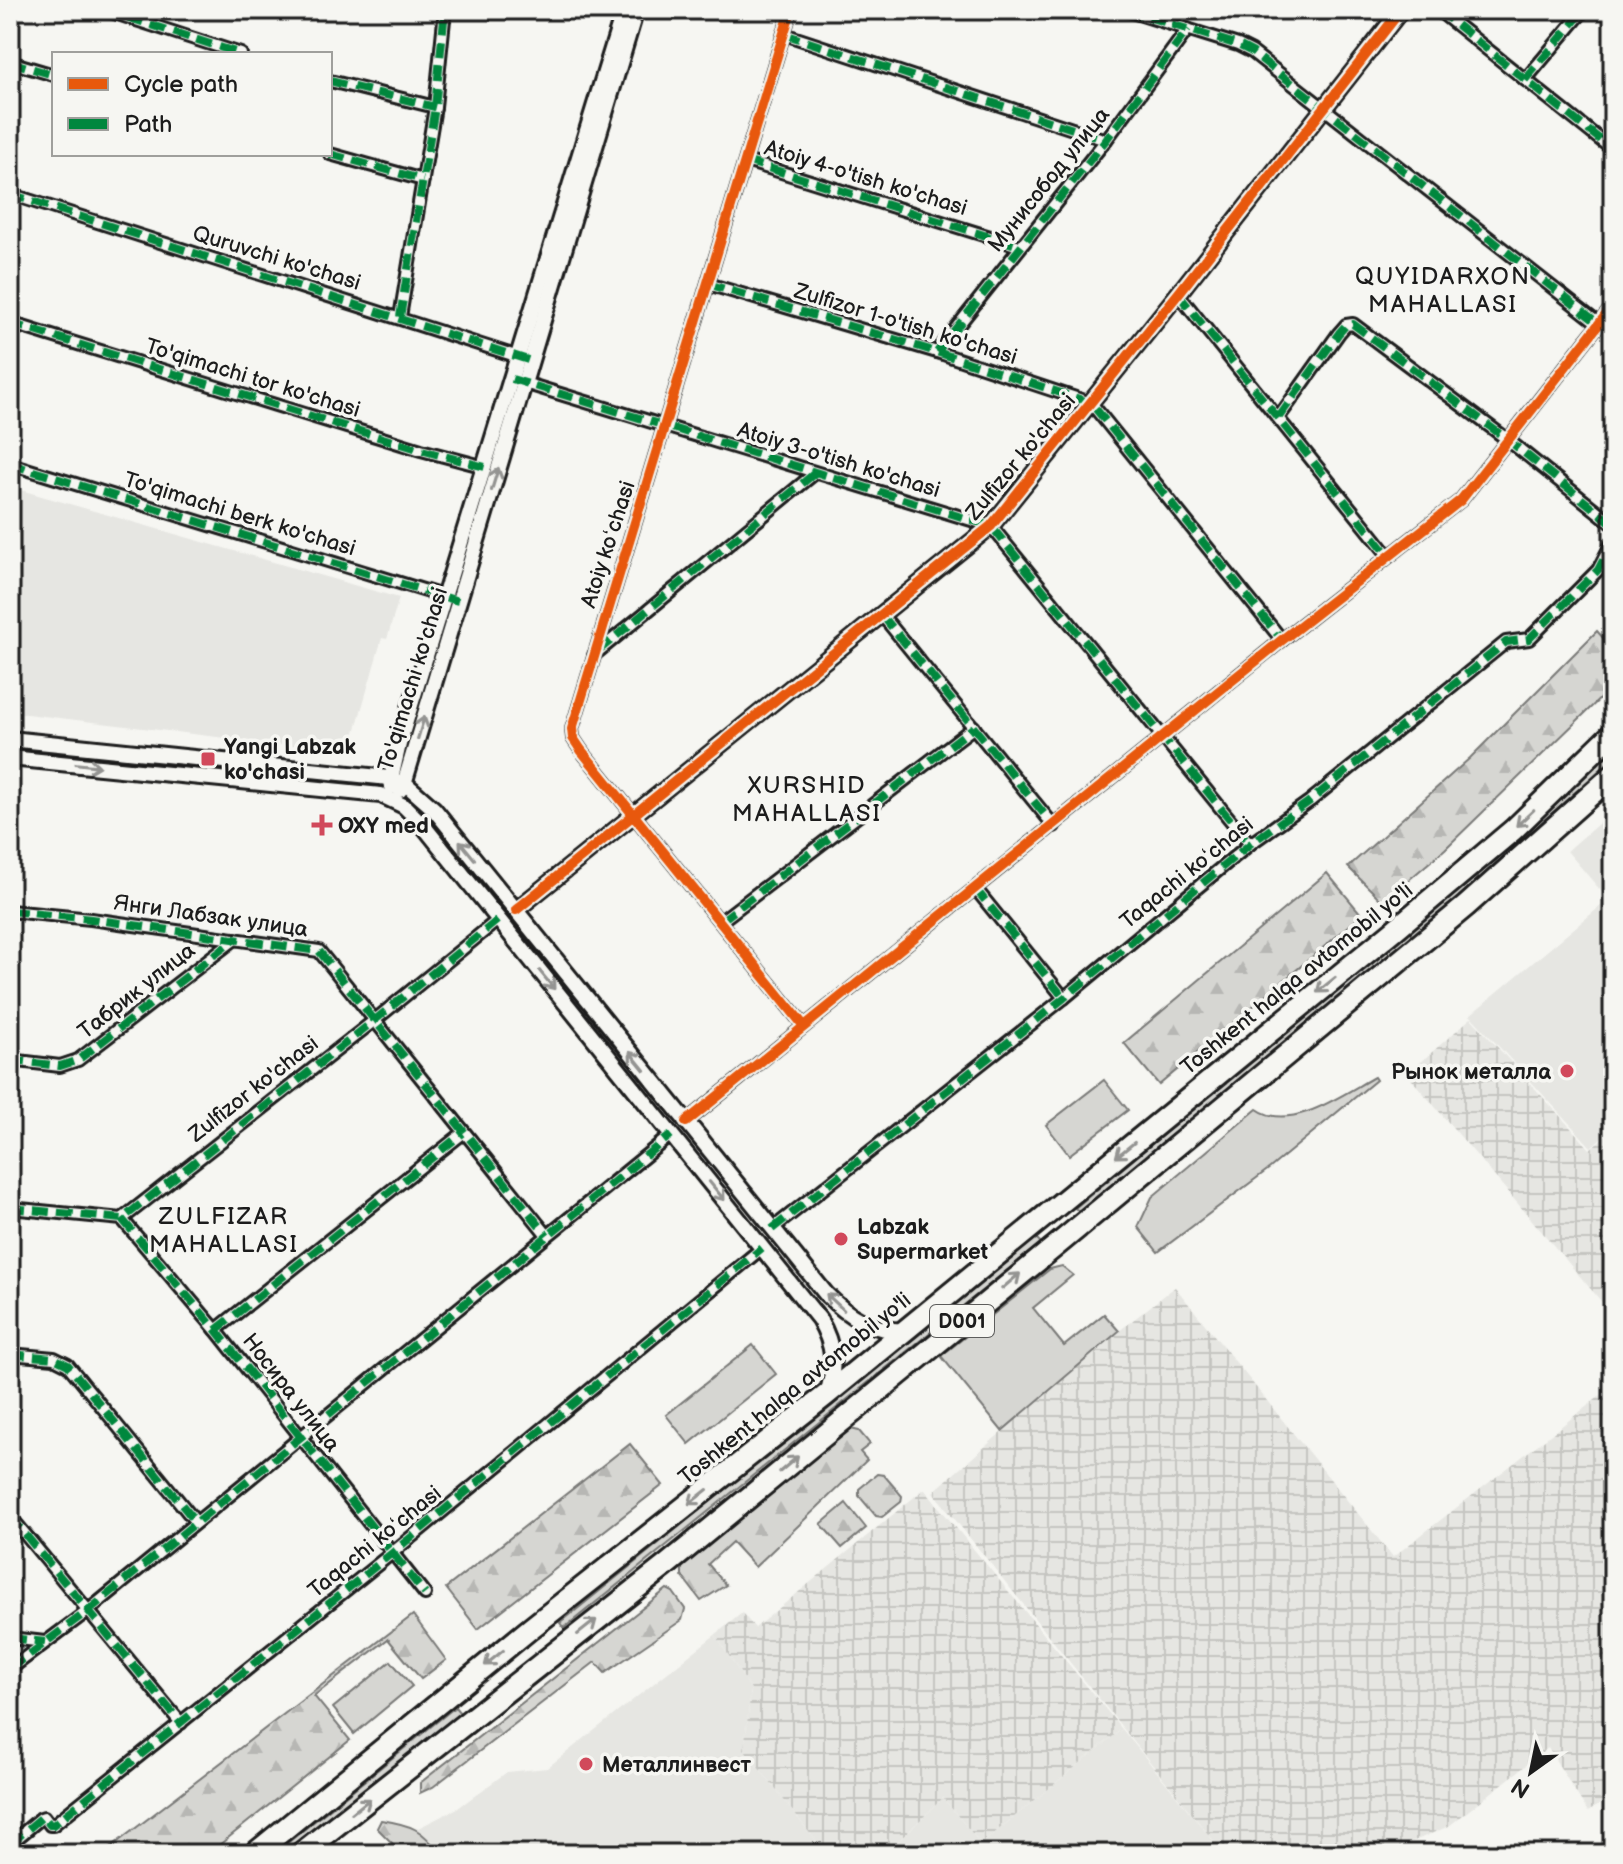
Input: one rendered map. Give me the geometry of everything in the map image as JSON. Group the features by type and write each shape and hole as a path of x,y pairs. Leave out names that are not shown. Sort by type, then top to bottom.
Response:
{"highway":[{"name":"Toshkent halqa avtomobil yo'li","path":"254,1854 531,1628 905,1331 1513,830 1613,733"},
{"name":"D001","path":"300,1854 664,1567 1063,1240 1466,906 1613,775"},
{"path":"1044,1216 1063,1240"},
{"path":"531,1628 552,1655"},
{"path":"461,1685 481,1711"}],"main road":[{"name":"To'qimachi ko'chasi","path":"525,359 624,10"},
{"name":"To'qimachi ko'chasi","path":"393,800 518,381 636,10"},
{"name":"Zulfizor ko'chasi","path":"516,910 991,526 1401,10"},
{"name":"To'qimachi ko'chasi","path":"452,599 485,467 518,381"},
{"path":"10,739 398,781 434,809 836,1305 860,1322 886,1330 905,1331"},
{"path":"10,758 381,795 414,814 826,1331 833,1351 833,1371 825,1396"},
{"path":"800,1296 816,1283"}],"street":[{"path":"105,10 235,52"},
{"path":"400,317 435,107 445,10"},
{"name":"Atoiy koʻchasi","path":"791,10 666,426 593,655 574,721 573,738 804,1026"},
{"path":"1126,10 1252,52 1599,324"},
{"path":"1438,10 1613,150"},
{"path":"1525,80 1584,10"},
{"name":"Мунисобод улица","path":"937,352 1106,140 1188,29"},
{"path":"784,34 1106,140"},
{"path":"10,62 52,74"},
{"path":"332,81 435,107"},
{"path":"332,155 423,180"},
{"name":"Atoiy 4-o'tish ko'chasi","path":"746,161 1019,246"},
{"name":"Quruvchi ko'chasi","path":"10,194 525,359"},
{"name":"Zulfizor 1-o'tish ko'chasi","path":"708,284 937,352 1091,403"},
{"path":"1178,294 1389,556"},
{"path":"686,1122 1282,640 1461,500 1613,306"},
{"name":"To'qimachi tor ko'chasi","path":"10,323 406,446 485,467"},
{"path":"1279,417 1339,333 1346,325 1353,324 1508,440 1613,524"},
{"name":"Atoiy 3-o'tish ko'chasi","path":"518,381 991,526"},
{"path":"1091,403 1282,640"},
{"name":"To'qimachi berk ko'chasi","path":"10,464 452,599"},
{"path":"593,655 815,473"},
{"path":"991,526 1250,844"},
{"name":"Taqachi koʻchasi","path":"772,1229 1506,642 1529,639 1598,570 1613,541"},
{"path":"882,615 1054,826"},
{"path":"721,921 974,727"},
{"path":"975,888 1064,998"},
{"name":"Янги Лабзак улица","path":"10,911 319,951 547,1235"},
{"name":"Zulfizor ko'chasi","path":"122,1219 499,919"},
{"name":"Табрик улица","path":"10,1060 60,1066 78,1060 235,939"},
{"path":"216,1330 463,1133"},
{"path":"10,1669 89,1610 671,1135"},
{"path":"10,1208 122,1219"},
{"name":"Носира улица","path":"122,1219 216,1330 425,1594"},
{"name":"Taqachi koʻchasi","path":"10,1844 41,1818 53,1825 392,1553 762,1248"},
{"path":"10,1354 54,1358 68,1365 195,1521"},
{"path":"10,1516 181,1723"},
{"path":"10,1638 45,1642"}],"shaded area":[{"path":"10,487 399,598 387,639 382,638 351,746 341,750 324,750 10,712"},
{"path":"1613,811 1613,905 1567,851"},
{"name":"Рынок металла","path":"1608,900 1613,907 1613,1127 1591,1147 1470,1015"},
{"path":"1471,1018 1590,1149 1613,1129 1613,1315 1407,1074"},
{"path":"1175,1287 1393,1557 1613,1386 1613,1796 1588,1812 1548,1748 1449,1826 1384,1854 1224,1854 933,1492 1109,1339"},
{"path":"924,1489 1122,1729 981,1844 943,1798 885,1854 826,1854 744,1749 751,1689 715,1635 742,1613 755,1628"},
{"name":"Металлинвест","path":"715,1635 751,1689 744,1749 826,1854 392,1852 414,1830 458,1808 507,1772 547,1768"},
{"path":"1122,1729 1224,1854 885,1854 943,1798 981,1844"}],"green space":[{"path":"1597,631 1613,649 1613,686 1445,849 1383,902 1348,867 1470,758"},
{"path":"1613,747 1613,758 1432,921 1079,1212 1075,1208 1438,906"},
{"path":"1327,873 1362,915 1159,1085 1124,1043"},
{"path":"1374,1077 1376,1080 1270,1168 1158,1252 1138,1227 1152,1197 1257,1109 1285,1117 1300,1114 1332,1101"},
{"path":"1104,1080 1128,1110 1069,1155 1046,1125"},
{"path":"1036,1238 1041,1243 564,1628 560,1623"},
{"path":"1062,1266 1073,1275 1033,1308 1064,1346 1104,1314 1119,1331 1002,1431 941,1356 1050,1269"},
{"path":"753,1345 776,1374 689,1444 666,1415"},
{"path":"846,1428 859,1431 870,1444 860,1452 867,1460 755,1567 732,1542 708,1564 726,1585 701,1601 682,1576 682,1563"},
{"path":"630,1444 663,1485 478,1629 446,1588"},
{"path":"877,1474 884,1475 902,1496 901,1502 882,1517 876,1516 859,1496 859,1489"},
{"path":"846,1503 866,1528 842,1548 821,1524"},
{"path":"667,1589 673,1592 685,1609 682,1620 605,1673 595,1662 433,1787 420,1793 420,1783"},
{"path":"413,1615 446,1660 421,1679 388,1639 314,1696 350,1740 208,1854 102,1854"},
{"path":"391,1661 412,1686 354,1734 333,1708"},
{"path":"455,1707 460,1713 286,1854 274,1854"},
{"path":"381,1820 416,1830 441,1854 403,1854 377,1828"}],"marked path":[{"path":"105,10 235,52"},
{"path":"400,317 435,107 445,10"},
{"path":"1126,10 1252,52 1599,324"},
{"path":"1438,10 1613,150"},
{"path":"1525,80 1584,10"},
{"path":"937,352 1106,140 1188,29"},
{"path":"784,34 1106,140"},
{"path":"10,62 52,74"},
{"path":"332,81 435,107"},
{"path":"332,155 423,180"},
{"path":"746,161 1019,246"},
{"path":"10,194 531,361"},
{"path":"708,284 937,352 1091,403 1282,640"},
{"path":"1178,294 1389,556"},
{"path":"10,323 485,467"},
{"path":"1279,417 1339,333 1346,325 1353,324 1508,440 1613,524"},
{"path":"512,379 991,526 1250,844"},
{"path":"10,464 458,601"},
{"path":"598,651 815,473"},
{"path":"772,1229 1506,642 1529,639 1598,570 1613,541"},
{"path":"882,615 1054,826"},
{"path":"721,921 974,727"},
{"path":"975,888 1064,998"},
{"path":"10,911 91,919 319,951 547,1235"},
{"path":"10,1208 122,1219 499,919"},
{"path":"10,1060 60,1066 78,1060 235,939"},
{"path":"216,1330 463,1133"},
{"path":"10,1669 89,1610 671,1135"},
{"path":"122,1219 216,1330 425,1594"},
{"path":"10,1844 41,1818 53,1825 392,1553 762,1248"},
{"path":"10,1354 54,1358 68,1365 195,1521"},
{"path":"10,1516 181,1723"},
{"path":"10,1638 45,1642"}],"cycle path":[{"path":"791,10 572,729 573,738 581,750 804,1026"},
{"path":"516,910 991,526 1401,10"},
{"path":"686,1122 1282,640 1461,500 1613,306"}],"place":[{"name":"Yangi Labzak ko'chasi","path":"208,759"},
{"name":"OXY med","path":"322,825"},
{"name":"Рынок металла","path":"1567,1071"},
{"name":"Labzak Supermarket","path":"841,1239"},
{"name":"Металлинвест","path":"586,1764"}],"district":[{"name":"QUYIDARXON MAHALLASI","path":"1443,290"},
{"name":"XURSHID MAHALLASI","path":"807,799"},
{"name":"ZULFIZAR MAHALLASI","path":"224,1230"}]}
